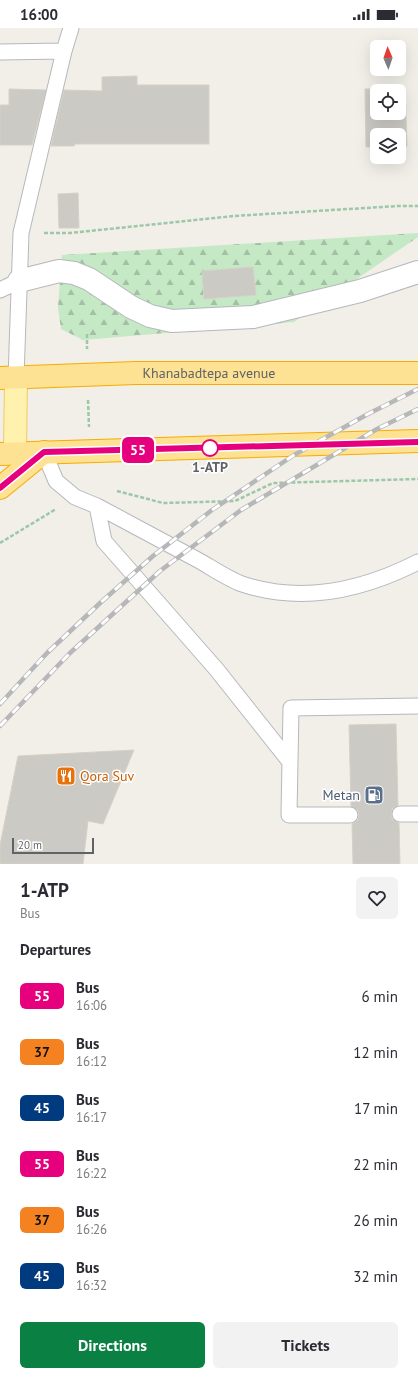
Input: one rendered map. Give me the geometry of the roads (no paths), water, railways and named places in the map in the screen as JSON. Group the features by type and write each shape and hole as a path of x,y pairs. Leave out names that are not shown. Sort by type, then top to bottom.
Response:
{"highway":[{"name":"Khanabadtepa avenue","path":"5,381 136,373 418,373"},
{"path":"8,453 418,442"},
{"path":"0,488 44,452"}],"main road":[{"path":"5,381 8,453"}],"street":[{"path":"20,281 59,271 74,273 89,279 130,307 150,316 172,321 253,317 360,291 418,272"}],"lane":[{"path":"5,381 20,281 21,233 64,51 71,28"},
{"path":"0,52 64,51"},
{"path":"0,290 20,281"},
{"path":"44,452 56,481 75,497 97,506 241,584 283,593 316,593 353,588 394,574 418,562"},
{"path":"97,506 104,542 217,670 290,762"},
{"path":"350,815 289,816 291,708 418,706"},
{"path":"400,814 418,814"}],"railway":[{"path":"0,704 47,653 99,604 153,556 212,510 294,455 368,414 418,389"},
{"path":"0,726 70,653 160,571 241,510 377,429 418,409"}],"place":[{"name":"1-ATP","path":"210,448"},
{"name":"Qora Suv","path":"66,776"},
{"name":"Metan","path":"374,795"}]}
